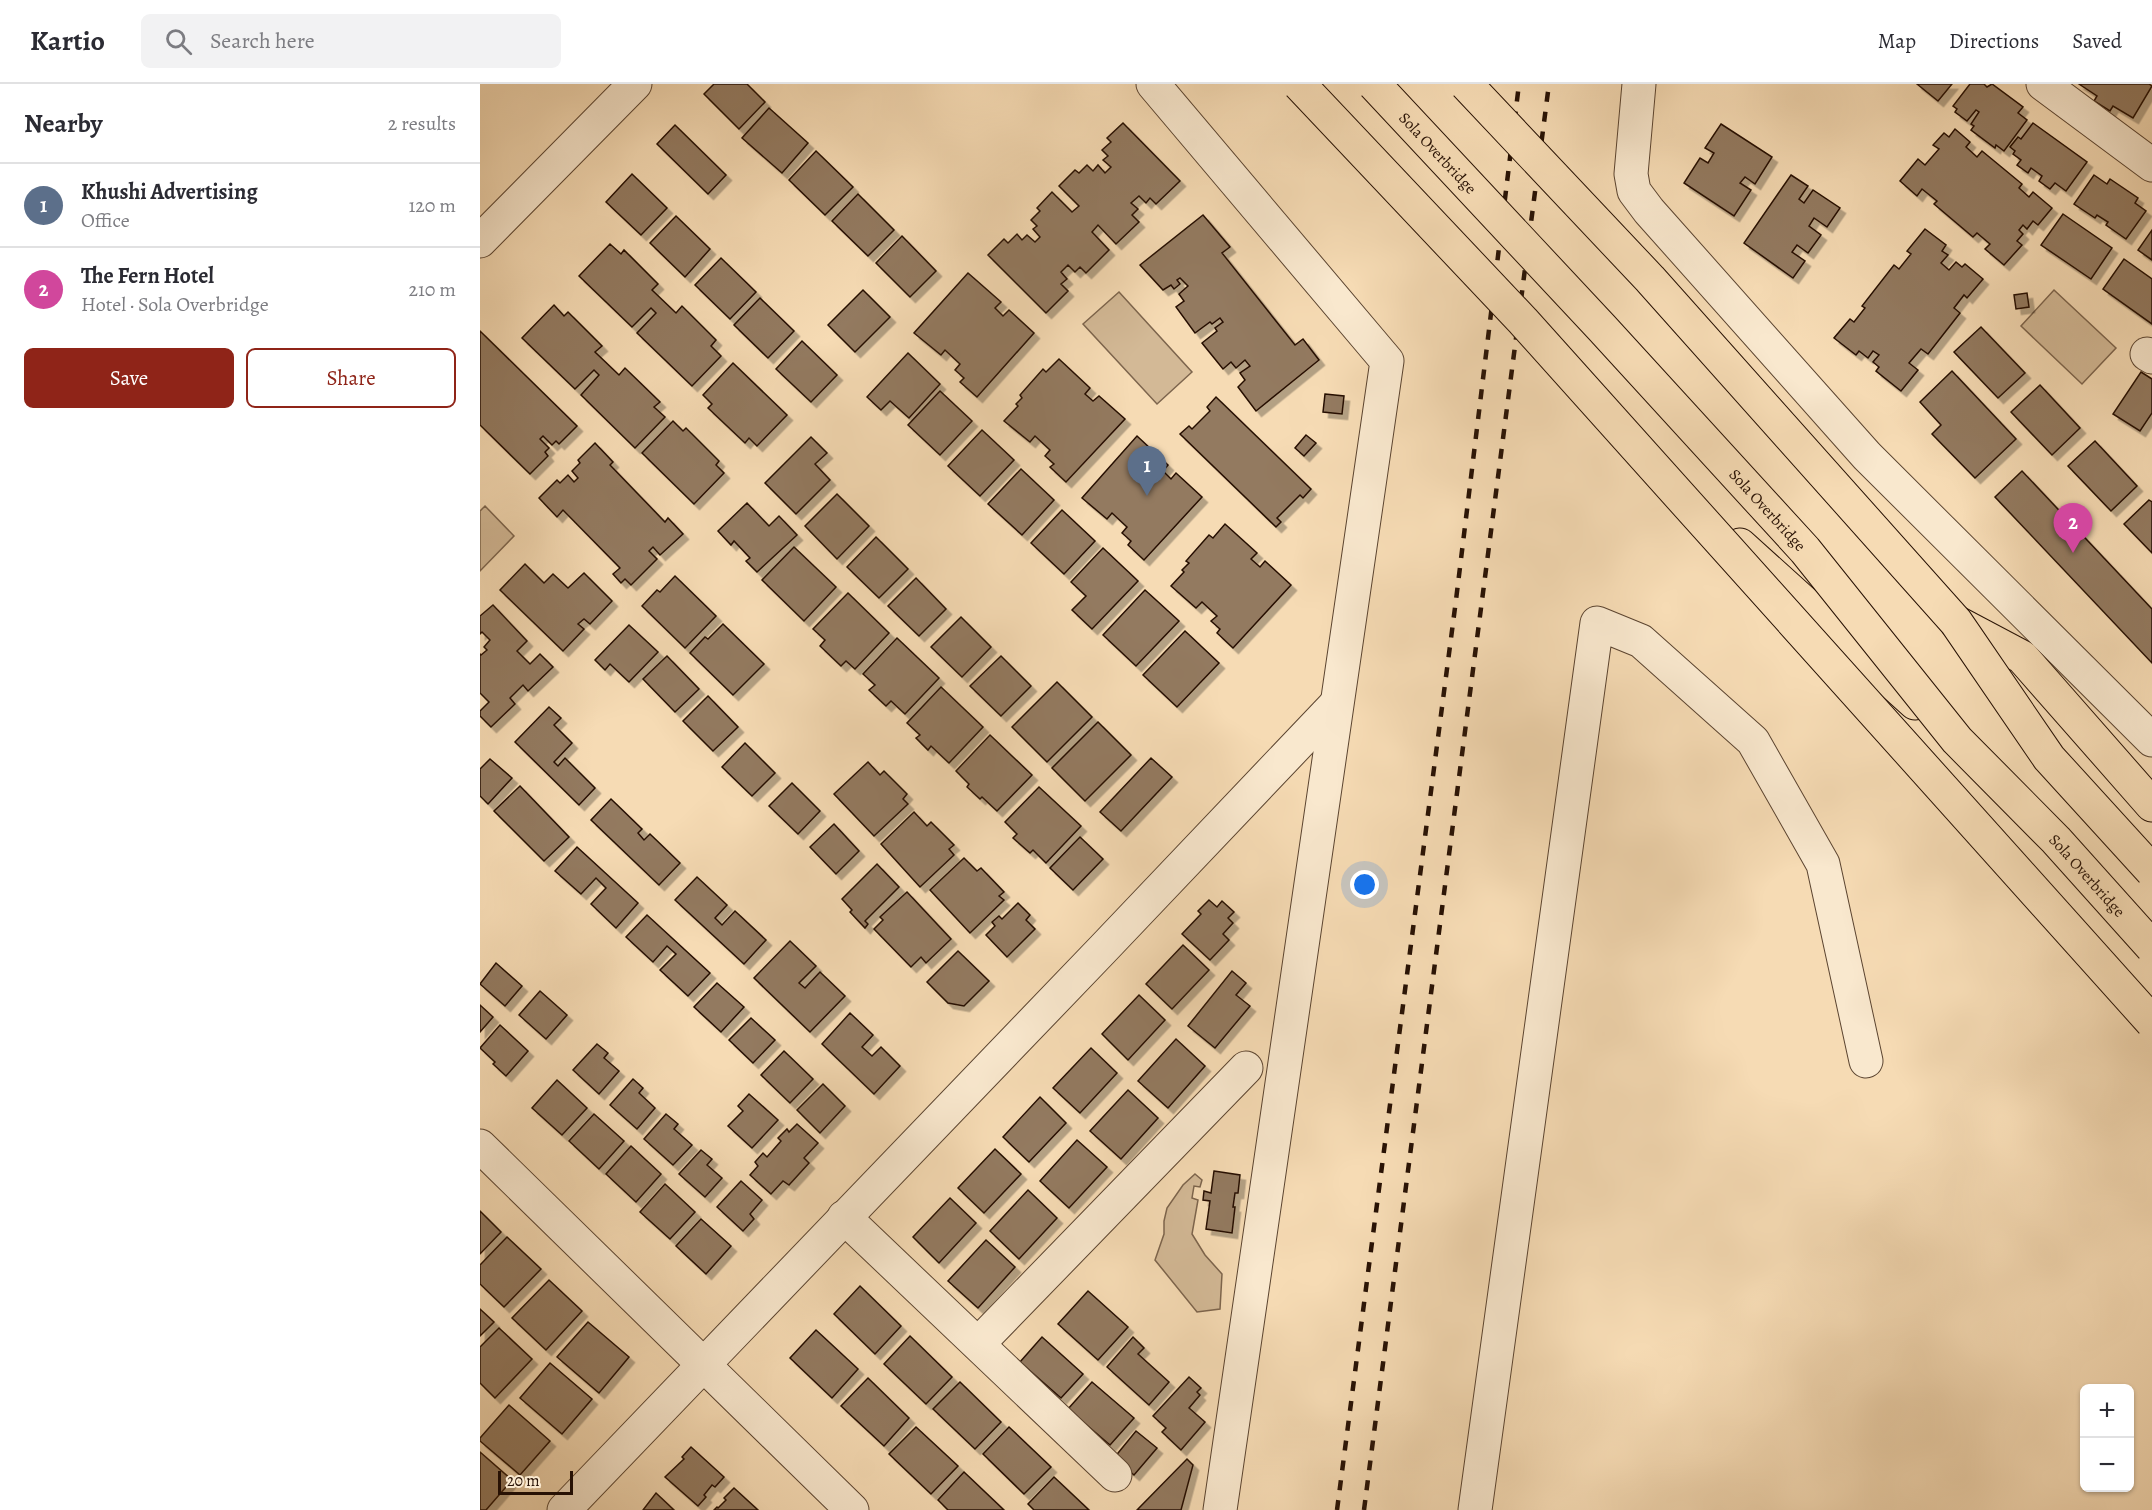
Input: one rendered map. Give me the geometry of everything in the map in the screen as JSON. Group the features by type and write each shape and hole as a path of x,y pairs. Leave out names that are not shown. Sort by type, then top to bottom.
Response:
{"main road":[{"path":"1299,84 1523,321 2152,1022"},
{"name":"Sola Overbridge","path":"1374,84 1805,550 1957,740 2055,840 2152,947"},
{"path":"1466,84 1658,288 1956,622 2049,758 2152,871"},
{"path":"1652,465 1957,740"},
{"path":"1956,622 2022,657 2152,805"}],"street":[{"path":"480,241 635,84"},
{"path":"1153,84 1387,361 1220,1510"},
{"path":"1639,84 1631,174 1634,191 1649,211 1866,456 2152,740"},
{"path":"2043,84 2152,165"},
{"path":"1474,1510 1597,623 1641,641 1753,741 1823,864 1866,1061"},
{"path":"572,1507 703,1365 1336,704"},
{"path":"978,1344 1246,1068"},
{"path":"480,1146 852,1510"},
{"path":"844,1217 1115,1475"}],"shaded area":[{"path":"2054,290 2116,348 2082,384 2021,326"},
{"path":"1119,292 1192,372 1157,404 1083,324"},
{"path":"485,506 514,536 480,571 480,511"},
{"path":"1195,1174 1202,1180 1200,1187 1194,1186 1192,1198 1198,1200 1192,1234 1205,1255 1222,1274 1220,1309 1197,1312 1155,1260 1164,1234 1167,1208 1183,1185"}],"building":[{"path":"714,84 747,84 765,102 739,129 704,94"},
{"path":"1917,84 1952,84 1938,101"},
{"path":"1970,84 1984,84 1987,87 1992,84 2023,107 2018,113 2027,120 2004,151 1996,145 1995,148 1971,130 1974,126 1971,124 1979,112 1976,110 1967,121 1955,112 1957,109 1953,106"},
{"path":"2079,84 2149,84 2152,86 2133,118 2113,106 2110,111 2094,101 2097,96"},
{"path":"769,108 808,143 782,173 742,138"},
{"path":"1123,123 1180,181 1156,204 1150,198 1146,203 1139,196 1131,203 1138,209 1132,215 1139,222 1116,244 1098,225 1092,232 1109,250 1086,273 1080,267 1075,272 1068,265 1061,272 1067,279 1061,284 1068,291 1046,313 988,255 1004,239 1008,243 1017,234 1022,240 1027,235 1035,242 1040,237 1033,229 1037,226 1031,220 1040,211 1037,208 1052,192 1072,212 1079,206 1059,186 1075,170 1079,173 1087,165 1093,171 1098,165 1105,173 1111,167 1103,160 1108,156 1102,150 1111,142 1107,138"},
{"path":"2033,123 2087,162 2066,191 2055,183 2050,189 2039,181 2042,176 2031,168 2028,173 2017,165 2021,160 2013,154 2015,151 2010,147 2018,137 2021,139"},
{"path":"1721,124 1772,157 1755,184 1745,177 1740,183 1751,190 1734,216 1684,183 1700,158 1708,163 1714,153 1705,148"},
{"path":"675,125 726,175 708,194 657,144"},
{"path":"1955,129 1970,142 1966,147 1977,157 1982,151 2022,184 2019,188 2029,197 2033,192 2052,208 2038,225 2033,221 2027,229 2023,225 2019,230 2023,234 2017,241 2022,245 2004,265 1985,249 1990,244 1977,233 1973,237 1934,204 1937,201 1922,189 1917,196 1900,181 1918,159 1925,165 1939,149 1933,145 1944,133 1949,137"},
{"path":"816,151 853,187 825,215 789,180"},
{"path":"632,174 667,208 641,235 606,202"},
{"path":"1791,175 1808,186 1799,199 1804,203 1813,190 1840,208 1827,227 1814,218 1809,226 1821,235 1808,253 1797,245 1792,252 1805,261 1793,278 1744,243"},
{"path":"2094,175 2107,184 2110,179 2138,198 2135,203 2146,211 2126,239 2106,225 2108,222 2097,215 2095,218 2074,204"},
{"path":"858,194 894,230 868,256 832,221"},
{"path":"2063,214 2112,248 2091,279 2041,245"},
{"path":"1203,215 1230,247 1222,253 1295,345 1303,339 1319,360 1256,411 1238,387 1245,380 1240,373 1250,366 1245,360 1236,368 1231,362 1223,369 1202,343 1217,331 1215,328 1223,322 1220,318 1195,333 1176,307 1184,301 1179,294 1188,286 1180,278 1177,280 1180,284 1174,289 1171,285 1163,290 1140,265"},
{"path":"676,216 710,249 685,277 650,243"},
{"path":"1925,229 1946,245 1942,251 1948,255 1941,263 1949,270 1956,262 1962,267 1965,264 1983,279 1967,298 1964,295 1954,308 1960,313 1928,354 1921,349 1909,363 1918,370 1901,391 1876,371 1879,367 1873,362 1879,355 1873,351 1868,358 1859,351 1856,355 1834,338 1850,319 1854,322 1865,308 1862,306 1894,265 1899,269 1911,254 1907,251"},
{"path":"2152,230 2152,260 2138,250"},
{"path":"902,236 936,271 910,297 876,263"},
{"path":"610,244 621,254 624,250 658,284 652,290 676,313 682,306 716,340 711,346 721,356 692,386 637,333 656,313 651,308 632,327 579,276"},
{"path":"721,258 756,292 730,319 695,285"},
{"path":"2124,259 2152,279 2152,324 2103,289"},
{"path":"968,273 1001,302 995,308 1003,316 1009,310 1034,333 977,397 960,382 964,378 955,370 960,364 945,350 941,355 914,333"},
{"path":"863,290 890,317 855,352 828,325"},
{"path":"2027,293 2029,307 2016,309 2014,295"},
{"path":"760,298 794,331 768,358 734,325"},
{"path":"554,305 564,316 568,312 602,346 595,352 619,375 625,368 660,402 654,407 665,417 635,448 581,395 599,375 594,370 575,389 522,338"},
{"path":"1981,327 2025,373 1998,398 1954,352"},
{"path":"480,331 577,426 559,444 556,441 552,445 543,436 540,439 549,448 545,452 548,456 530,474 480,425"},
{"path":"802,341 837,375 811,402 776,369"},
{"path":"908,353 940,384 909,418 890,401 881,410 867,397"},
{"path":"1059,359 1090,388 1085,394 1093,401 1099,396 1125,419 1066,482 1050,467 1054,464 1045,456 1050,450 1035,436 1030,442 1004,421 1018,406 1016,404 1022,398 1020,395 1043,369 1046,372"},
{"path":"733,363 787,415 757,446 749,438 745,443 708,408 712,404 703,395"},
{"path":"1952,371 2016,439 1975,478 1932,434 1941,425 1920,402"},
{"path":"2141,372 2152,379 2152,413 2140,431 2113,414"},
{"path":"2040,385 2080,428 2052,455 2011,412"},
{"path":"940,391 972,421 940,455 908,425"},
{"path":"1325,394 1344,396 1342,414 1323,412"},
{"path":"1216,397 1311,489 1303,498 1300,495 1277,518 1281,522 1276,527 1180,434 1189,426 1192,429 1210,411 1207,407"},
{"path":"673,421 683,431 686,428 719,461 716,465 724,473 694,504 642,453"},
{"path":"982,430 1014,460 980,496 948,466"},
{"path":"1306,435 1316,443 1304,456 1295,448"},
{"path":"1137,436 1168,465 1163,471 1171,479 1176,473 1202,497 1144,560 1128,545 1131,541 1122,533 1127,527 1112,513 1107,519 1082,498"},
{"path":"811,437 827,453 815,464 830,480 796,514 765,483"},
{"path":"2095,441 2137,486 2111,511 2068,466"},
{"path":"595,443 613,462 610,465 665,522 668,518 683,534 660,555 653,547 649,551 657,559 631,585 625,579 621,583 613,574 620,568 563,510 557,517 539,498 557,480 560,483 568,475 574,482 578,478 572,471 580,463 578,460"},
{"path":"1021,469 1054,500 1022,535 988,504"},
{"path":"2022,471 2152,609 2152,663 1995,497"},
{"path":"837,494 869,526 837,559 805,526"},
{"path":"2149,500 2152,502 2152,553 2124,524"},
{"path":"747,503 769,526 779,516 797,535 757,572 746,561 750,558 734,541 731,545 718,531"},
{"path":"1062,510 1095,541 1064,574 1031,543"},
{"path":"1225,524 1257,553 1251,559 1260,567 1265,561 1291,585 1233,648 1217,633 1220,629 1211,621 1217,616 1202,602 1196,608 1171,586 1184,572 1182,570 1189,563 1186,561 1209,535 1213,538"},
{"path":"876,537 908,569 879,598 847,567"},
{"path":"794,547 836,587 804,621 762,580"},
{"path":"1103,548 1138,581 1092,629 1072,610 1086,596 1071,582"},
{"path":"525,564 544,583 553,574 568,588 584,573 612,601 590,624 584,619 578,624 584,629 563,651 500,590"},
{"path":"675,576 716,616 685,648 642,606"},
{"path":"916,578 946,609 919,636 888,606"},
{"path":"1145,590 1179,621 1136,666 1103,635"},
{"path":"848,593 889,633 855,669 846,661 841,666 820,646 825,640 813,629"},
{"path":"493,605 527,641 517,651 530,664 540,654 553,667 528,691 523,685 510,698 515,704 491,727 480,716 480,711 489,702 480,693 480,654 487,650 484,647 490,640 482,632 480,634 480,616"},
{"path":"961,617 991,647 962,677 931,647"},
{"path":"723,624 764,664 733,695 690,653 705,637 708,639"},
{"path":"629,625 658,652 629,682 610,664 605,670 595,660"},
{"path":"1185,631 1219,663 1177,707 1143,675"},
{"path":"897,638 939,678 905,714 891,701 886,706 869,690 875,685 863,674"},
{"path":"667,656 699,689 675,712 643,679"},
{"path":"1001,656 1031,686 1001,716 970,686"},
{"path":"1057,682 1092,717 1047,762 1012,727"},
{"path":"941,687 983,727 949,763 931,746 928,750 916,738 920,735 907,723"},
{"path":"708,696 738,727 713,751 683,721"},
{"path":"549,707 561,718 554,725 572,743 554,762 558,766 565,758 595,788 579,805 515,742"},
{"path":"1098,722 1131,755 1085,801 1052,768"},
{"path":"990,735 1032,775 997,811 967,787 969,784 956,771"},
{"path":"745,743 775,773 752,796 722,767"},
{"path":"1151,758 1172,777 1121,831 1100,812"},
{"path":"490,759 512,778 488,804 480,796 480,769"},
{"path":"868,762 880,775 884,771 907,794 903,799 908,804 874,836 834,794"},
{"path":"792,783 820,811 798,834 769,806"},
{"path":"520,786 569,837 544,861 494,811"},
{"path":"1039,787 1081,826 1046,863 1033,850 1030,853 1013,838 1017,834 1005,822"},
{"path":"611,799 642,829 638,833 644,840 650,834 680,863 659,885 591,820"},
{"path":"914,812 927,826 931,822 954,845 949,849 954,855 920,887 881,844"},
{"path":"834,824 859,851 836,874 810,847"},
{"path":"1080,837 1103,859 1073,890 1050,868"},
{"path":"577,847 638,903 616,928 591,904 606,888 596,878 581,894 555,871"},
{"path":"964,858 977,871 981,868 1004,892 999,896 1004,900 970,933 930,890"},
{"path":"877,864 899,887 865,921 868,924 865,928 850,912 852,910 842,899"},
{"path":"697,877 727,905 715,918 722,925 735,911 766,940 744,964 675,900"},
{"path":"907,892 951,939 926,963 921,957 911,967 874,929 883,920 880,917"},
{"path":"1209,900 1217,907 1222,901 1234,912 1228,918 1233,923 1223,934 1229,940 1210,960 1182,934 1201,914 1198,911"},
{"path":"1018,903 1030,915 1026,920 1035,929 1007,957 986,935 995,926 992,922 999,916 1002,919"},
{"path":"647,915 710,973 688,996 660,970 676,954 667,946 653,962 626,937"},
{"path":"790,941 816,966 799,983 805,988 820,972 845,996 810,1032 754,978"},
{"path":"1183,945 1209,970 1172,1009 1146,984"},
{"path":"958,951 989,981 964,1006 948,1003 927,982"},
{"path":"496,963 522,986 505,1006 480,984"},
{"path":"1232,971 1246,983 1236,995 1250,1006 1215,1048 1188,1026"},
{"path":"717,983 744,1007 721,1032 694,1007"},
{"path":"540,991 567,1015 546,1039 519,1015"},
{"path":"1139,995 1165,1020 1128,1060 1102,1034"},
{"path":"480,1005 493,1017 480,1032"},
{"path":"850,1013 873,1035 862,1047 872,1056 881,1047 900,1066 874,1094 822,1044"},
{"path":"751,1018 775,1040 753,1063 729,1040"},
{"path":"500,1025 528,1051 506,1076 480,1048"},
{"path":"1176,1039 1205,1066 1168,1108 1138,1081"},
{"path":"597,1044 608,1053 604,1058 619,1071 599,1094 573,1070"},
{"path":"1091,1048 1117,1073 1080,1113 1053,1088"},
{"path":"784,1051 813,1079 790,1103 761,1075"},
{"path":"633,1079 643,1088 639,1093 655,1108 637,1129 610,1105"},
{"path":"557,1080 587,1108 562,1135 532,1108"},
{"path":"823,1084 845,1106 820,1133 797,1110"},
{"path":"1128,1090 1158,1118 1121,1159 1090,1131"},
{"path":"749,1094 778,1120 752,1148 728,1126 743,1111 738,1106"},
{"path":"1040,1097 1066,1123 1029,1162 1003,1137"},
{"path":"594,1114 624,1141 599,1169 569,1141"},
{"path":"666,1114 678,1124 674,1129 692,1145 673,1165 644,1139"},
{"path":"797,1124 818,1143 804,1158 809,1163 789,1185 783,1181 771,1194 750,1175 758,1166 755,1162 763,1153 767,1157 781,1141 778,1138 787,1129 789,1132"},
{"path":"1077,1140 1107,1167 1069,1208 1040,1181"},
{"path":"631,1146 661,1174 636,1202 606,1174"},
{"path":"995,1149 1021,1174 984,1213 958,1188"},
{"path":"701,1150 712,1159 707,1165 722,1178 705,1197 679,1174"},
{"path":"1214,1171 1240,1175 1238,1193 1235,1193 1233,1207 1235,1207 1232,1233 1206,1229 1210,1201 1203,1200 1204,1191 1211,1193"},
{"path":"741,1181 762,1200 750,1214 754,1219 743,1231 717,1207"},
{"path":"665,1184 695,1212 670,1239 640,1212"},
{"path":"1028,1190 1057,1218 1019,1259 990,1231"},
{"path":"950,1198 976,1223 939,1263 913,1237"},
{"path":"480,1211 501,1232 480,1254"},
{"path":"701,1219 731,1246 706,1274 676,1246"},
{"path":"507,1237 541,1269 504,1307 480,1284 480,1265"},
{"path":"986,1240 1015,1267 978,1308 948,1281"},
{"path":"549,1280 582,1311 546,1350 512,1318"},
{"path":"860,1286 901,1326 875,1354 834,1314"},
{"path":"1088,1291 1128,1327 1098,1360 1058,1324"},
{"path":"480,1309 494,1322 480,1336"},
{"path":"588,1322 629,1357 599,1393 557,1357"},
{"path":"499,1328 532,1359 495,1398 480,1383 480,1347"},
{"path":"816,1330 858,1369 832,1398 790,1358"},
{"path":"910,1336 952,1377 926,1404 884,1364"},
{"path":"1042,1337 1083,1374 1061,1398 1020,1362"},
{"path":"1133,1337 1144,1348 1138,1354 1169,1382 1149,1405 1107,1367"},
{"path":"550,1363 592,1399 562,1434 520,1398"},
{"path":"1189,1377 1201,1388 1197,1392 1200,1395 1189,1408 1205,1422 1181,1450 1162,1432 1166,1428 1153,1416"},
{"path":"868,1378 909,1418 884,1446 841,1406"},
{"path":"960,1382 1001,1422 975,1449 933,1409"},
{"path":"1092,1382 1134,1418 1110,1445 1068,1409"},
{"path":"509,1405 550,1441 520,1475 480,1441 480,1438"},
{"path":"916,1427 958,1466 931,1494 889,1454"},
{"path":"1009,1427 1051,1467 1024,1494 983,1454"},
{"path":"1136,1431 1157,1448 1134,1475 1114,1458"},
{"path":"691,1447 724,1477 715,1487 712,1485 698,1506 665,1477 684,1459 682,1457"},
{"path":"480,1452 512,1480 486,1510 480,1510"},
{"path":"1187,1459 1193,1465 1181,1510 1137,1510"},
{"path":"964,1472 1004,1510 948,1510 938,1500"},
{"path":"1054,1477 1089,1510 1034,1510 1028,1504"},
{"path":"734,1488 758,1510 714,1510 726,1500 724,1498"},
{"path":"656,1493 674,1510 643,1510"}],"railway":[{"path":"1337,1510 1456,600 1519,84"},
{"path":"1364,1510 1549,84"}],"place":[{"name":"Khushi Advertising","path":"1147,496"},
{"name":"The Fern Hotel","path":"2073,553"}]}
